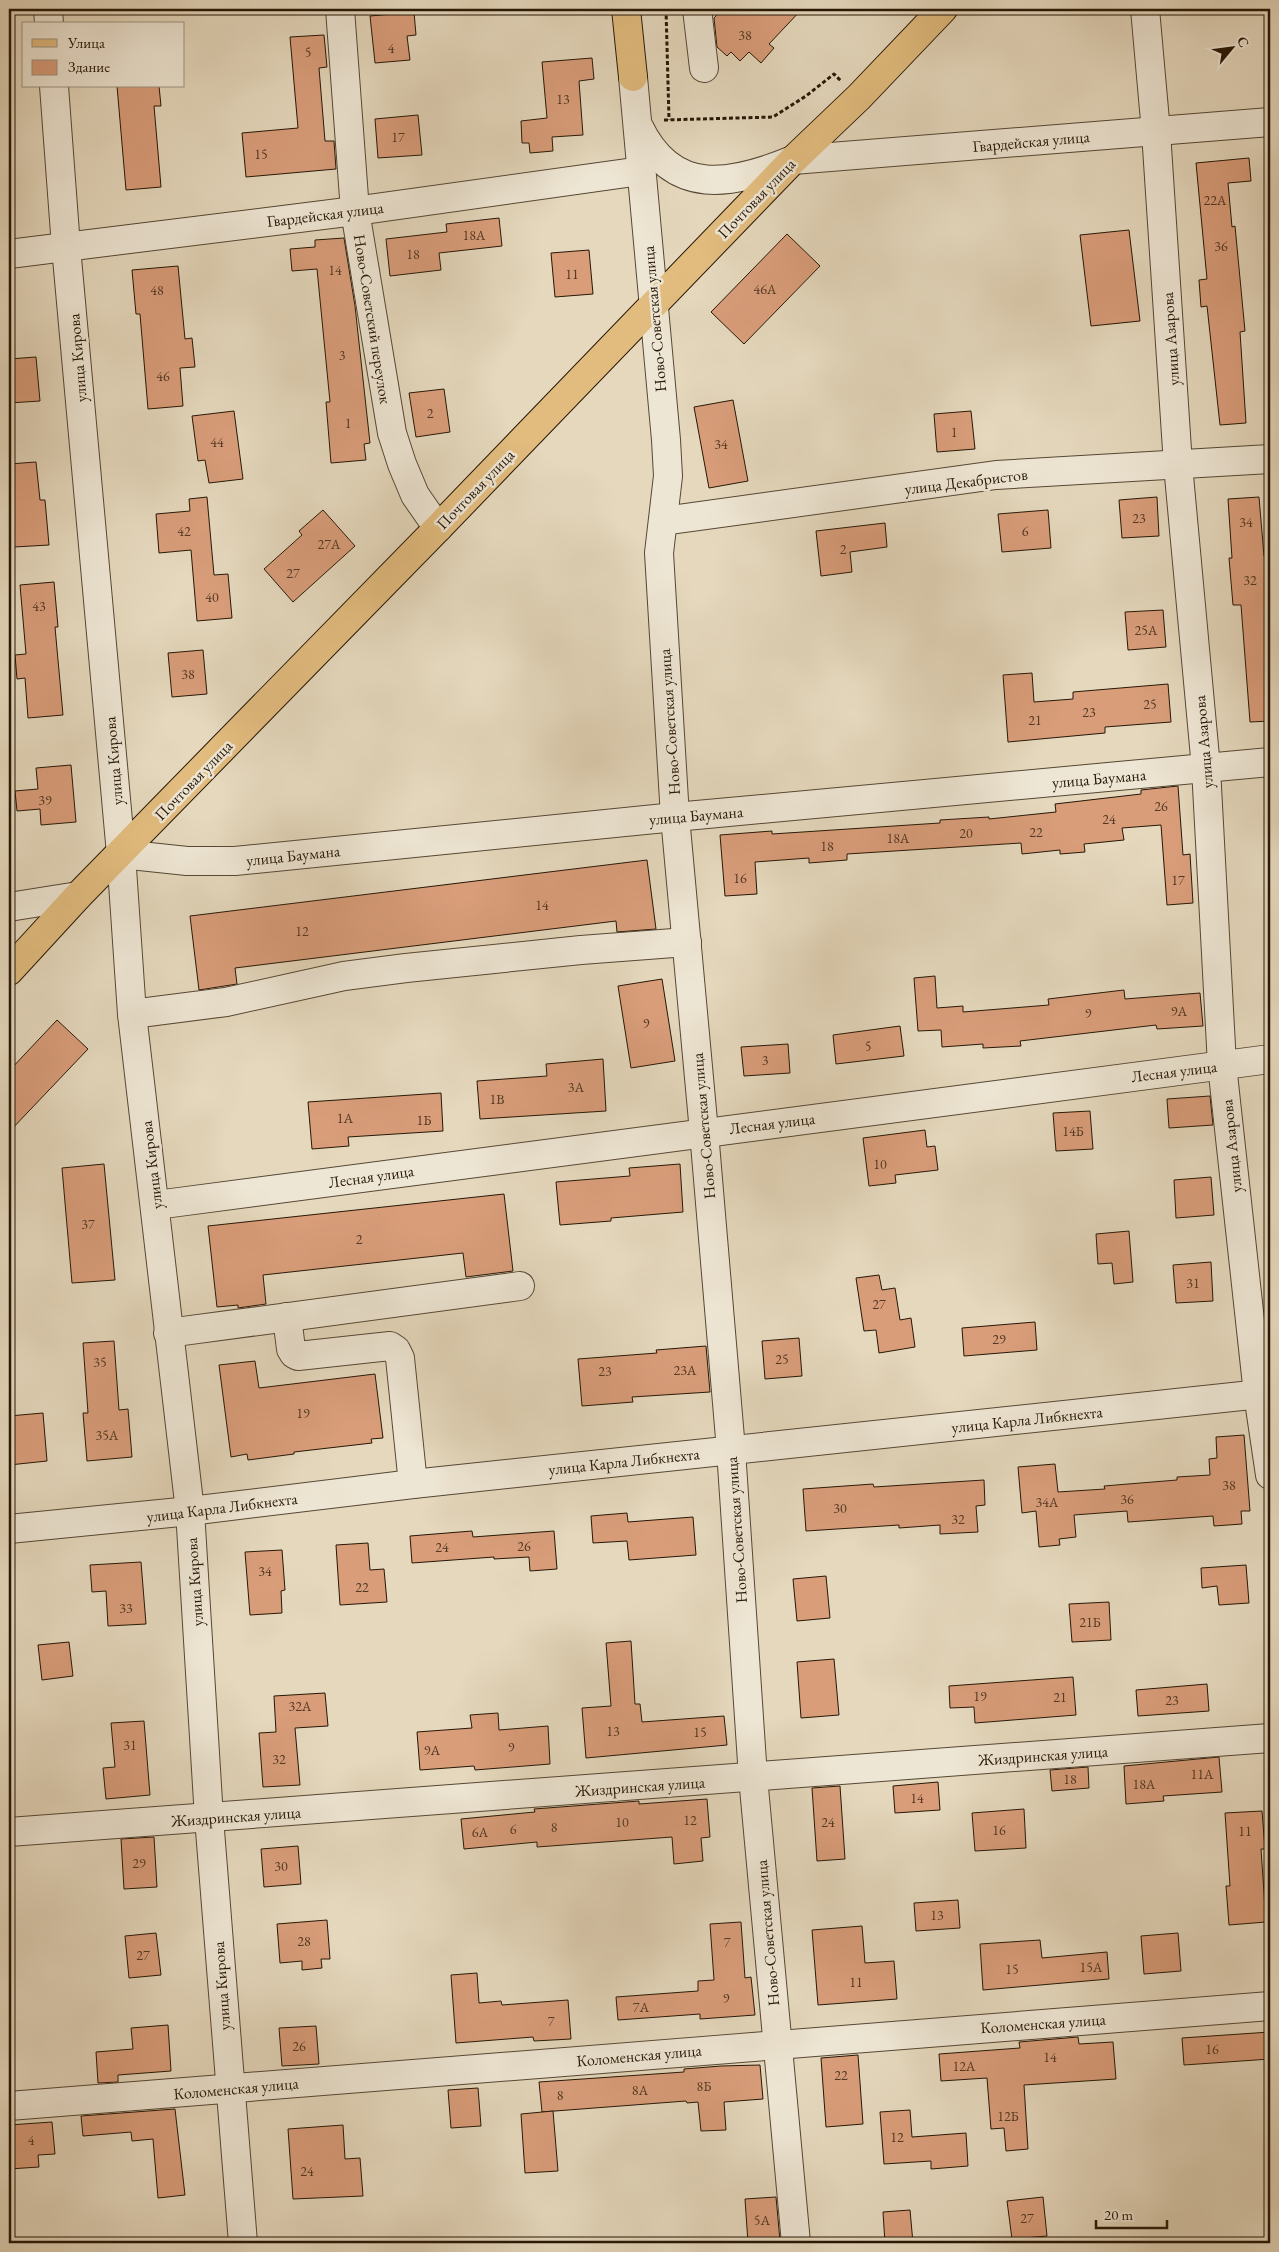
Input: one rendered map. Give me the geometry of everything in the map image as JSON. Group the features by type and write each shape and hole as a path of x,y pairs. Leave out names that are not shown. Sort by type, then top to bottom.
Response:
{"main road":[{"name":"Ново-Советская улица","path":"626,9 633,77"},
{"name":"Почтовая улица","path":"9,971 78,896 122,854 652,305 793,160 859,97 943,9"}],"street":[{"path":"48,9 49,22"},
{"name":"Ново-Советский переулок","path":"340,9 355,210 392,433 415,495 438,528"},
{"path":"697,9 704,68"},
{"name":"улица Азарова","path":"1146,9 1178,465 1206,768 1222,1064 1264,1394 1270,1475"},
{"name":"Ново-Советская улица","path":"633,77 652,305 666,440 668,476 659,553 675,817 704,1132 730,1450 753,1777 796,2243"},
{"name":"улица Кирова","path":"54,88 66,247 122,854 132,1014 156,1205 168,1333 190,1511 209,1818 229,2089 243,2243"},
{"name":"Гвардейская улица","path":"636,120 648,144 662,162 679,172 695,178 714,180 753,175 793,160 1270,122"},
{"name":"Гвардейская улица","path":"9,254 641,171"},
{"name":"улица Декабристов","path":"663,521 996,475 1270,459"},
{"name":"улица Баумана","path":"122,854 186,861 235,861 675,817 1270,762"},
{"path":"9,907 78,896"},
{"path":"132,1014 218,1003 344,976 581,950 686,942"},
{"name":"Лесная улица","path":"156,1205 1270,1059"},
{"path":"168,1333 520,1286"},
{"path":"287,1317 290,1349 298,1356 390,1346 396,1350 400,1358 413,1484"},
{"name":"улица Карла Либкнехта","path":"9,1528 190,1511 413,1484 1264,1394"},
{"name":"Жиздринская улица","path":"9,1832 1270,1738"},
{"name":"Коломенская улица","path":"9,2106 1270,2006"}],"path":[{"path":"666,9 669,120"},
{"path":"636,120 773,117 834,74 859,97"}],"building":[{"path":"722,9 802,9 769,44 774,48 761,63 749,52 740,61 731,52 727,56 717,47 714,18"},
{"path":"414,12 416,35 407,36 410,60 375,63 370,16"},
{"path":"324,35 327,67 319,68 325,141 334,141 336,169 246,177 242,133 298,128 290,37"},
{"path":"592,58 594,79 579,81 583,135 552,137 553,151 530,153 529,143 522,143 521,121 547,118 542,62"},
{"path":"117,88 159,88 161,106 154,106 161,187 126,190"},
{"path":"418,115 422,155 378,158 375,119"},
{"path":"1249,158 1251,181 1228,183 1232,227 1235,226 1245,331 1240,332 1246,423 1220,425 1207,306 1201,307 1199,280 1207,279 1196,163"},
{"path":"499,218 502,246 439,253 441,270 390,276 386,239 447,232 446,224"},
{"path":"1129,230 1140,321 1091,326 1080,235"},
{"path":"787,234 820,266 744,344 711,312"},
{"path":"344,238 355,306 370,443 364,444 366,460 331,463 326,402 330,402 317,269 292,271 290,249 315,247 315,240"},
{"path":"589,250 593,294 555,297 551,253"},
{"path":"178,266 185,339 192,338 195,367 180,368 183,406 148,409 140,314 136,314 132,270"},
{"path":"36,357 40,401 9,403 9,359"},
{"path":"444,389 450,432 416,437 409,393"},
{"path":"733,400 748,481 709,488 694,407"},
{"path":"234,411 243,479 209,483 205,460 198,461 192,416"},
{"path":"971,411 975,449 937,452 934,414"},
{"path":"36,462 40,500 45,500 49,545 14,547 12,528 9,529 9,464"},
{"path":"207,497 214,575 228,574 232,618 197,621 191,550 159,553 156,514 190,511 189,499"},
{"path":"1157,497 1159,536 1122,538 1119,500"},
{"path":"1259,497 1264,556 1270,555 1270,721 1250,722 1241,605 1233,605 1229,558 1232,558 1228,499"},
{"path":"323,510 355,546 293,602 264,569 302,535 299,531"},
{"path":"1048,510 1051,548 1002,552 998,514"},
{"path":"885,523 887,547 850,552 852,572 821,576 816,531"},
{"path":"54,582 58,627 55,627 63,715 28,718 25,678 17,679 15,655 26,654 20,585"},
{"path":"1163,610 1166,647 1128,650 1125,612"},
{"path":"203,650 207,694 172,697 168,653"},
{"path":"1032,673 1034,702 1073,699 1073,692 1168,684 1171,722 1105,727 1105,733 1008,742 1003,675"},
{"path":"71,765 76,822 41,825 40,809 17,811 15,791 38,789 36,768"},
{"path":"1178,786 1183,855 1190,854 1193,903 1167,905 1161,825 1122,828 1124,840 1084,844 1085,852 1060,854 1060,850 1022,854 1021,843 847,854 847,860 809,863 809,858 755,862 757,894 725,896 720,835 772,831 772,834 940,823 940,820 989,817 989,819 1056,812 1055,804 1141,794 1141,790"},
{"path":"647,860 656,929 617,932 616,921 235,968 237,984 199,990 190,916"},
{"path":"935,976 937,1008 963,1006 963,1012 1049,1005 1048,999 1124,990 1125,999 1200,993 1203,1026 1157,1029 1156,1025 1020,1041 1021,1046 983,1048 983,1044 942,1047 941,1030 918,1031 914,978"},
{"path":"662,979 675,1061 631,1068 618,986"},
{"path":"57,1020 88,1049 9,1132 9,1071"},
{"path":"900,1026 904,1056 836,1064 833,1035"},
{"path":"788,1044 790,1073 744,1076 741,1047"},
{"path":"603,1059 606,1111 480,1119 477,1081 547,1076 546,1064"},
{"path":"441,1093 443,1131 348,1137 349,1146 312,1149 308,1102"},
{"path":"1210,1096 1213,1125 1169,1128 1167,1099"},
{"path":"1090,1111 1093,1149 1056,1151 1053,1113"},
{"path":"925,1130 927,1147 935,1146 938,1170 895,1175 896,1183 869,1186 863,1138"},
{"path":"104,1164 115,1280 72,1283 62,1168"},
{"path":"680,1164 683,1212 611,1218 611,1221 560,1225 556,1182 630,1176 629,1168"},
{"path":"1211,1177 1214,1215 1176,1218 1174,1180"},
{"path":"504,1194 513,1271 466,1277 463,1253 263,1275 266,1304 238,1308 238,1305 217,1307 208,1226"},
{"path":"1129,1231 1133,1282 1114,1284 1112,1263 1098,1264 1096,1234"},
{"path":"1211,1262 1213,1301 1176,1303 1173,1265"},
{"path":"879,1275 882,1290 895,1288 900,1320 911,1318 915,1347 879,1353 876,1330 864,1331 856,1278"},
{"path":"1035,1322 1037,1350 964,1356 962,1328"},
{"path":"799,1338 802,1376 765,1379 762,1341"},
{"path":"114,1341 119,1410 128,1409 132,1457 87,1461 83,1413 88,1413 83,1343"},
{"path":"706,1346 710,1392 632,1397 633,1402 582,1406 578,1359 657,1353 656,1350"},
{"path":"255,1361 259,1388 375,1374 383,1438 371,1439 372,1443 294,1452 294,1454 248,1460 247,1454 231,1457 219,1365"},
{"path":"43,1413 47,1461 9,1465 9,1416"},
{"path":"1244,1435 1250,1511 1241,1511 1242,1524 1214,1526 1213,1516 1128,1522 1127,1511 1074,1515 1076,1537 1059,1539 1060,1545 1039,1547 1036,1511 1022,1513 1018,1467 1055,1464 1058,1492 1105,1489 1104,1486 1177,1480 1177,1477 1210,1475 1209,1459 1217,1458 1216,1437"},
{"path":"984,1480 985,1505 976,1506 978,1532 940,1534 940,1525 899,1528 899,1525 806,1531 803,1489 873,1484 874,1487"},
{"path":"627,1513 628,1522 693,1517 696,1555 629,1560 627,1541 593,1543 591,1516"},
{"path":"472,1531 473,1537 554,1531 557,1569 530,1571 529,1557 494,1559 494,1557 412,1563 410,1536"},
{"path":"368,1543 370,1570 384,1569 387,1602 340,1605 336,1545"},
{"path":"282,1550 285,1590 281,1591 282,1613 250,1615 245,1552"},
{"path":"141,1562 146,1624 108,1626 106,1591 92,1592 90,1565"},
{"path":"1246,1565 1249,1603 1219,1605 1217,1586 1202,1588 1201,1568"},
{"path":"826,1576 830,1618 797,1621 793,1579"},
{"path":"1109,1602 1111,1640 1072,1642 1069,1604"},
{"path":"631,1641 635,1704 640,1704 642,1722 724,1716 727,1745 586,1758 582,1708 611,1706 606,1643"},
{"path":"69,1642 73,1676 42,1680 38,1645"},
{"path":"834,1659 839,1715 801,1718 797,1662"},
{"path":"1073,1677 1076,1715 975,1723 974,1707 950,1708 949,1686"},
{"path":"1207,1684 1209,1711 1138,1716 1136,1690"},
{"path":"325,1693 328,1726 295,1728 300,1785 263,1787 259,1733 276,1732 274,1696"},
{"path":"498,1713 499,1730 548,1726 550,1764 475,1770 474,1766 420,1770 417,1732 472,1728 470,1715"},
{"path":"144,1721 150,1795 106,1799 103,1768 115,1767 111,1723"},
{"path":"1219,1757 1222,1792 1163,1796 1164,1801 1126,1804 1124,1766"},
{"path":"1088,1767 1089,1788 1052,1791 1050,1770"},
{"path":"938,1782 940,1810 895,1813 893,1786"},
{"path":"840,1786 845,1859 817,1861 812,1788"},
{"path":"707,1799 710,1837 701,1838 703,1861 674,1864 672,1837 537,1847 537,1842 464,1849 461,1819 535,1812 534,1809 639,1801 639,1804"},
{"path":"1024,1809 1026,1848 975,1851 972,1813"},
{"path":"1262,1811 1265,1849 1261,1849 1266,1922 1229,1925 1226,1886 1230,1886 1225,1813"},
{"path":"154,1837 157,1887 124,1889 121,1839"},
{"path":"298,1846 301,1884 264,1887 261,1849"},
{"path":"958,1900 960,1928 916,1931 914,1903"},
{"path":"327,1920 330,1959 321,1959 322,1968 302,1970 302,1961 280,1963 277,1924"},
{"path":"741,1922 745,1978 751,1977 755,2015 700,2019 700,2014 618,2020 616,1997 698,1991 698,1981 714,1980 710,1924"},
{"path":"862,1926 865,1963 894,1961 897,1999 818,2005 812,1930"},
{"path":"156,1933 161,1975 129,1978 125,1936"},
{"path":"1178,1933 1181,1971 1144,1974 1141,1936"},
{"path":"1040,1940 1042,1958 1107,1952 1109,1979 983,1990 980,1944"},
{"path":"477,1973 479,2003 501,2001 502,2005 568,2000 571,2039 534,2041 533,2037 456,2043 451,1975"},
{"path":"168,2025 171,2071 118,2075 118,2082 98,2083 96,2052 133,2049 131,2028"},
{"path":"316,2026 319,2064 282,2066 279,2028"},
{"path":"1270,2032 1270,2059 1184,2065 1182,2038"},
{"path":"1078,2037 1079,2044 1113,2042 1116,2079 1024,2085 1028,2149 1006,2151 1004,2128 991,2129 987,2078 941,2081 939,2054 1020,2048 1019,2042"},
{"path":"858,2055 863,2124 826,2127 821,2058"},
{"path":"760,2065 763,2099 724,2102 726,2130 701,2131 698,2102 687,2103 686,2101 542,2112 539,2082 684,2072 684,2069 721,2066"},
{"path":"478,2088 481,2126 451,2128 448,2090"},
{"path":"175,2109 185,2195 158,2198 153,2139 132,2141 131,2132 83,2136 81,2116"},
{"path":"910,2110 912,2137 966,2133 968,2166 931,2169 931,2161 884,2164 880,2112"},
{"path":"553,2111 558,2171 525,2173 521,2114"},
{"path":"52,2122 55,2154 38,2155 39,2167 9,2169 9,2125"},
{"path":"343,2125 345,2159 360,2158 363,2196 293,2199 288,2129"},
{"path":"776,2197 780,2241 748,2243 745,2199"},
{"path":"1043,2197 1047,2236 1012,2239 1007,2201"},
{"path":"910,2210 913,2243 885,2243 883,2212"}]}
